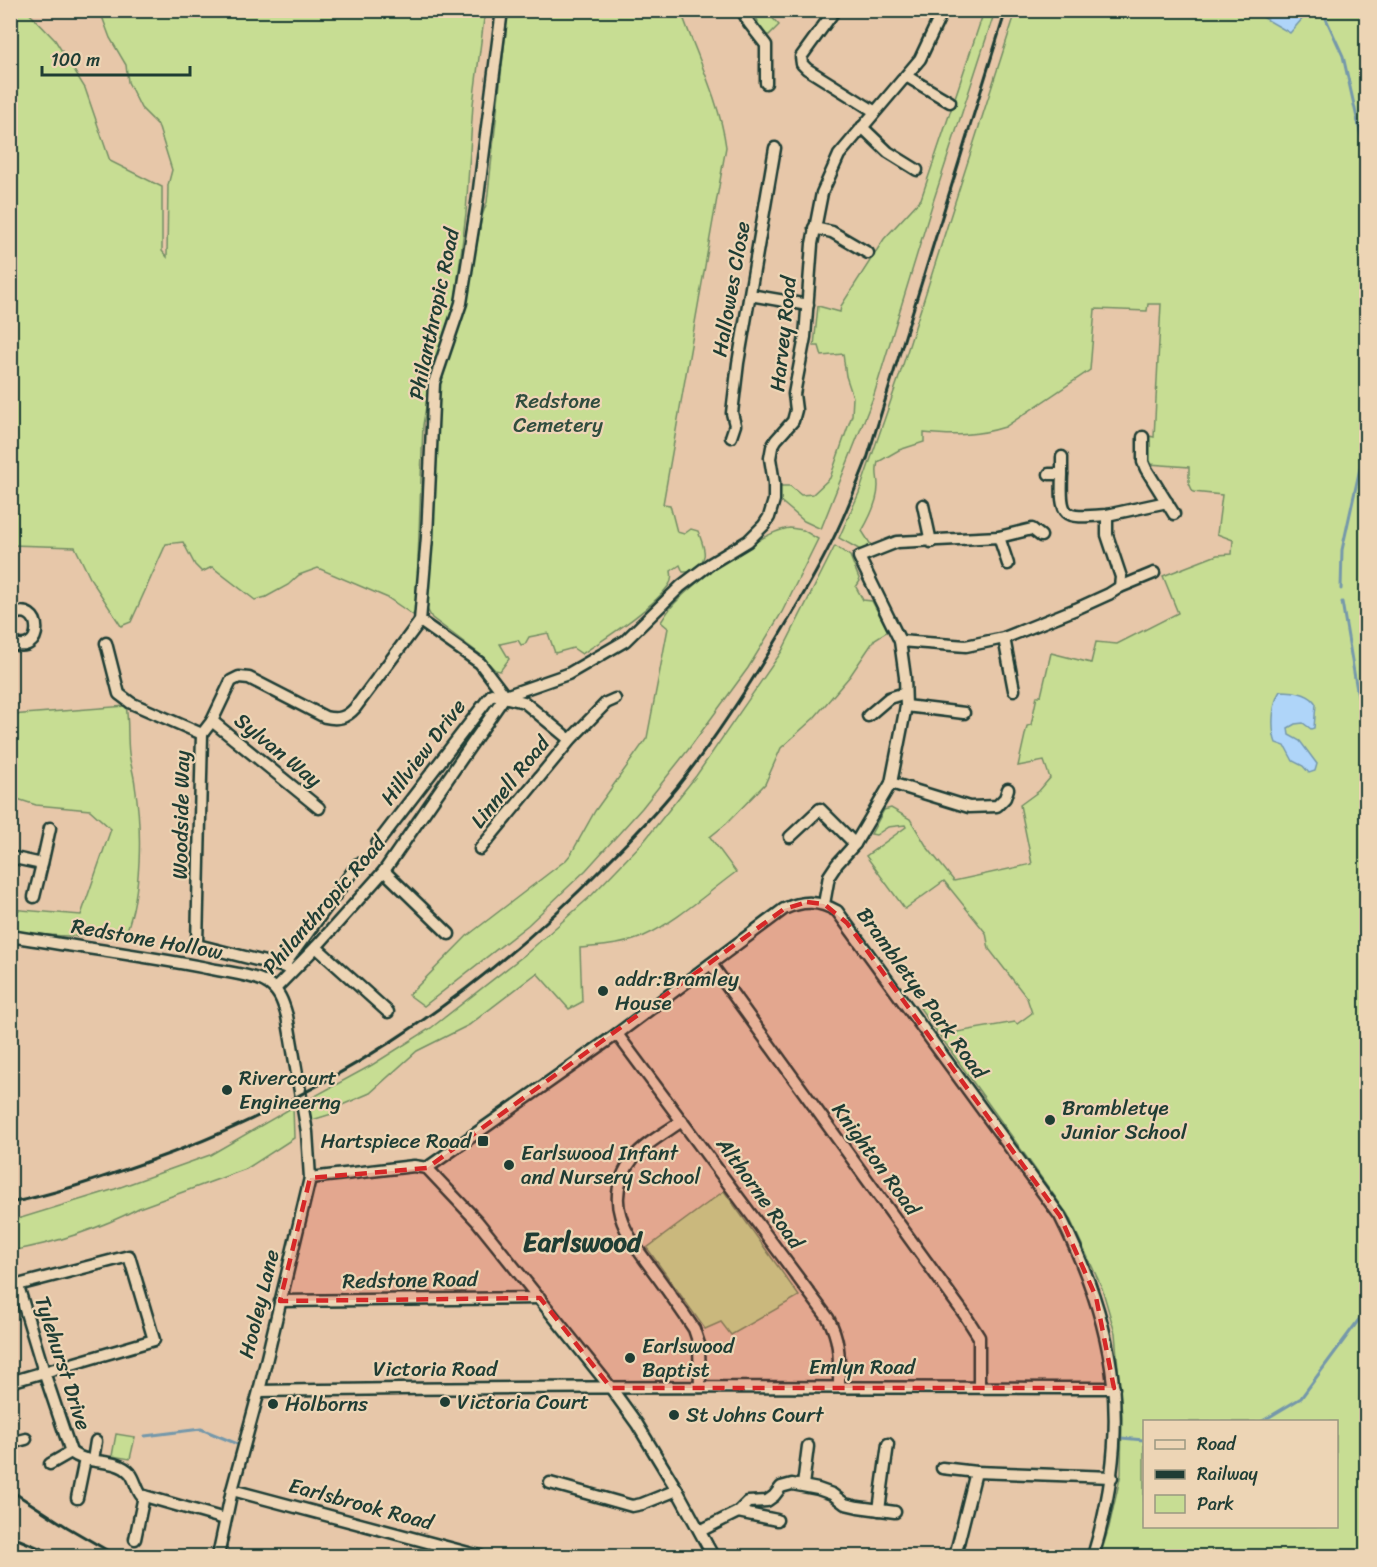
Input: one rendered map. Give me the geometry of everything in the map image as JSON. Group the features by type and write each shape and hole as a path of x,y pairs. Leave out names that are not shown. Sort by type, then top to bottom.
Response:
{"street":[{"name":"Philanthropic Road","path":"420,621 427,537 434,383 461,303 478,197 502,10"},
{"path":"742,10 766,45 766,83"},
{"path":"835,10 801,57 802,64 874,111"},
{"name":"Harvey Road","path":"505,696 568,674 625,641 681,586 710,564 748,541 764,525 774,500 770,458 776,440 793,421 796,410 794,394 805,338 814,228 822,193 839,155 920,58 943,10"},
{"path":"906,76 950,102"},
{"path":"862,127 888,152 917,170"},
{"name":"Hallowes Close","path":"731,437 735,425 732,413 738,363 775,148"},
{"path":"814,228 832,232 868,253"},
{"path":"750,295 808,305"},
{"path":"1143,437 1143,462 1174,514"},
{"path":"1062,457 1061,498 1063,510 1069,516 1107,515 1167,502"},
{"path":"1049,474 1062,474"},
{"path":"923,505 931,542"},
{"path":"1107,515 1107,535 1121,577 1119,587"},
{"path":"824,904 829,876 855,844 891,783 906,706 900,641 859,557 897,542 999,537 1032,530 1041,536"},
{"path":"999,537 1008,564"},
{"path":"900,641 966,646 1004,638 1077,609 1110,594 1119,587 1154,573"},
{"path":"10,616 19,612 28,613 37,624 35,637 27,645 22,646 10,642"},
{"path":"420,621 480,663 505,696"},
{"name":"Sylvan Way","path":"202,734 212,721 227,687 231,681 239,677 249,678 325,717 336,719 347,716 420,621"},
{"path":"1004,638 1014,690"},
{"name":"Woodside Way","path":"106,643 119,694 131,703 202,734 197,945 288,969"},
{"path":"868,716 889,698 905,693"},
{"name":"Hillview Drive","path":"377,844 492,694 505,696"},
{"name":"Philanthropic Road","path":"295,1059 287,1016 282,999 275,989 288,969 316,947 384,871 505,696"},
{"name":"Linnell Road","path":"505,696 524,702 570,740"},
{"name":"Linnell Road","path":"480,849 570,740 606,703 615,699"},
{"path":"906,706 964,713"},
{"name":"Sylvan Way","path":"212,721 319,808"},
{"path":"891,783 969,807 997,807 1005,798 1008,789"},
{"path":"790,837 820,809 855,844"},
{"path":"34,897 50,828"},
{"path":"10,857 42,864"},
{"path":"288,969 287,961 358,864"},
{"path":"384,871 449,934"},
{"name":"Brambletye Park Road","path":"427,1168 617,1034 784,909 807,902 824,904 837,911 1060,1216 1096,1297 1108,1346 1114,1388 1115,1446 1112,1477 1093,1557"},
{"name":"Redstone Hollow","path":"10,936 187,964 264,981 275,989"},
{"path":"316,947 388,1012"},
{"name":"Knighton Road","path":"711,964 979,1337 979,1388"},
{"name":"Althorne Road","path":"617,1034 828,1318 836,1333 839,1353 839,1387"},
{"name":"Hooley Lane","path":"218,1557 232,1490 310,1178 308,1132 295,1059"},
{"path":"682,1121 635,1154 625,1169 617,1191 619,1216 630,1239 694,1329 699,1344 700,1387"},
{"path":"310,1178 414,1166 427,1168 474,1218 611,1388 677,1490 713,1557"},
{"path":"10,1382 154,1340 129,1256 14,1286"},
{"name":"Tylehurst Drive","path":"14,1286 71,1452 89,1460 119,1466 129,1472 138,1491 144,1496"},
{"name":"Redstone Road","path":"280,1301 540,1298"},
{"name":"Emlyn Road","path":"611,1388 1114,1388"},
{"name":"Victoria Road","path":"258,1391 611,1388"},
{"path":"10,1443 26,1438"},
{"name":"Tylehurst Drive","path":"77,1498 96,1442"},
{"path":"879,1510 888,1444"},
{"path":"803,1485 808,1446"},
{"name":"Tylehurst Drive","path":"50,1464 71,1452"},
{"path":"942,1468 976,1472 1112,1477"},
{"path":"955,1557 976,1472"},
{"path":"550,1483 632,1506 677,1490"},
{"path":"700,1531 738,1512 748,1502 767,1501 781,1487 792,1484 832,1494 845,1503 895,1512"},
{"name":"Earlsbrook Road","path":"232,1490 480,1557"},
{"path":"135,1539 144,1496 225,1519"},
{"path":"738,1512 777,1520"}],"highlighted area":[{"path":"807,902 824,904 847,923 1060,1216 1096,1297 1114,1388 611,1388 540,1298 280,1301 310,1178 427,1168 784,909"}],"green space":[{"path":"11,11 27,11 55,40 85,88 110,161 162,187 162,251 167,257 168,185 172,170 158,125 141,108 128,82 126,65 110,38 100,11 485,11 473,104 466,213 456,295 430,382 423,425 418,560 419,605 413,615 388,598 318,568 299,575 288,585 266,597 255,600 212,567 202,572 195,565 183,542 166,544 131,622 121,626 90,578 75,547 11,545"},
{"name":"Redstone Cemetery","path":"508,11 681,11 719,113 726,147 663,504 670,505 677,532 684,534 691,529 698,531 704,549 704,558 692,572 683,572 680,565 671,571 670,583 652,604 582,654 573,648 555,653 548,633 529,637 525,644 521,645 518,640 500,644 509,659 500,671 495,670 481,655 432,618 427,609 426,596 437,398 442,373 465,309 482,216 487,202"},
{"path":"752,11 766,11 779,25 769,35 765,35 757,25 758,21"},
{"path":"984,11 995,11 873,398 821,529 804,521 778,499 780,486 790,486 801,495 813,494 830,478 852,415 853,397 846,376 843,354 822,356 819,346 814,346 818,306 840,312 841,306 884,239 921,199"},
{"path":"1016,11 1366,11 1366,1556 1100,1556 1121,1474 1122,1415 1115,1333 1102,1288 1068,1215 920,1008 929,1004 952,1033 1015,1022 1017,1024 1032,1013 1027,998 989,949 986,933 944,881 905,909 866,856 906,827 905,825 888,827 876,835 871,834 884,810 891,808 910,819 927,847 954,881 1032,864 1020,805 1039,791 1050,778 1044,761 1018,766 1027,726 1031,725 1037,696 1041,696 1051,653 1091,663 1096,642 1117,644 1178,613 1163,576 1217,555 1232,554 1233,540 1217,534 1222,495 1193,492 1189,483 1189,467 1149,464 1147,459 1149,436 1154,437 1161,304 1148,304 1147,311 1095,309 1090,370 1005,427 964,434 924,433 924,442 899,450 878,462 876,497 862,531 871,545 864,552 839,538 859,493 899,377"},
{"path":"790,528 803,530 818,539 782,612 748,668 642,808 586,870 528,925 424,1006 409,995 467,936 571,854 595,811 647,738 668,628 661,622 675,602 731,557 778,531"},
{"path":"835,546 850,556 860,581 856,587 863,600 872,601 888,631 875,639 850,676 814,718 781,748 765,784 710,837 736,872 680,915 644,936 621,943 580,948 582,1002 569,1009 537,973 469,1025 417,1051 370,1093 335,1108 335,1113 312,1120 306,1101 372,1065 431,1028 527,953 592,895 645,840 696,776 782,651"},
{"path":"126,706 129,753 139,821 139,860 135,898 126,933 68,936 11,930 10,909 81,915 111,829 90,810 36,805 11,797 11,715"},
{"path":"293,1107 294,1138 246,1169 76,1234 11,1251 11,1221 115,1189 210,1155"},
{"path":"724,1191 799,1296 731,1335 721,1322 705,1329 647,1248"},
{"path":"116,1434 135,1437 130,1459 112,1456"}],"water":[{"path":"1252,11 1309,11 1290,33"},
{"path":"1280,691 1305,695 1316,704 1314,728 1311,729 1303,723 1288,728 1289,735 1300,741 1317,764 1315,771 1309,773 1303,766 1293,761 1285,746 1276,743 1273,717 1275,702"}],"waterway":[{"path":"1322,10 1343,56 1366,158"},
{"path":"1341,589 1342,550 1366,441"},
{"path":"1342,602 1366,743"},
{"path":"1264,1420 1301,1398 1366,1310"},
{"path":"145,1436 201,1429 240,1445"},
{"path":"1121,1438 1143,1440"}],"railway":[{"path":"10,1203 93,1181 206,1139 270,1110 331,1078 391,1042 503,960 555,914 624,846 669,797 707,748 761,666 816,573 845,512 867,459 1006,10"},
{"path":"10,1490 117,1556"},
{"path":"10,1536 59,1556"}],"place":[{"name":"addr:Bramley House","path":"603,991"},
{"name":"Rivercourt Engineerng","path":"227,1090"},
{"name":"Brambletye Junior School","path":"1050,1120"},
{"name":"Hartspiece Road","path":"483,1141"},
{"name":"Earlswood Infant and Nursery School","path":"509,1165"},
{"name":"Earlswood Baptist","path":"630,1358"},
{"name":"Victoria Court","path":"445,1402"},
{"name":"Holborns","path":"273,1404"},
{"name":"St Johns Court","path":"674,1415"}],"district":[{"name":"Earlswood","path":"582,1242"}]}
